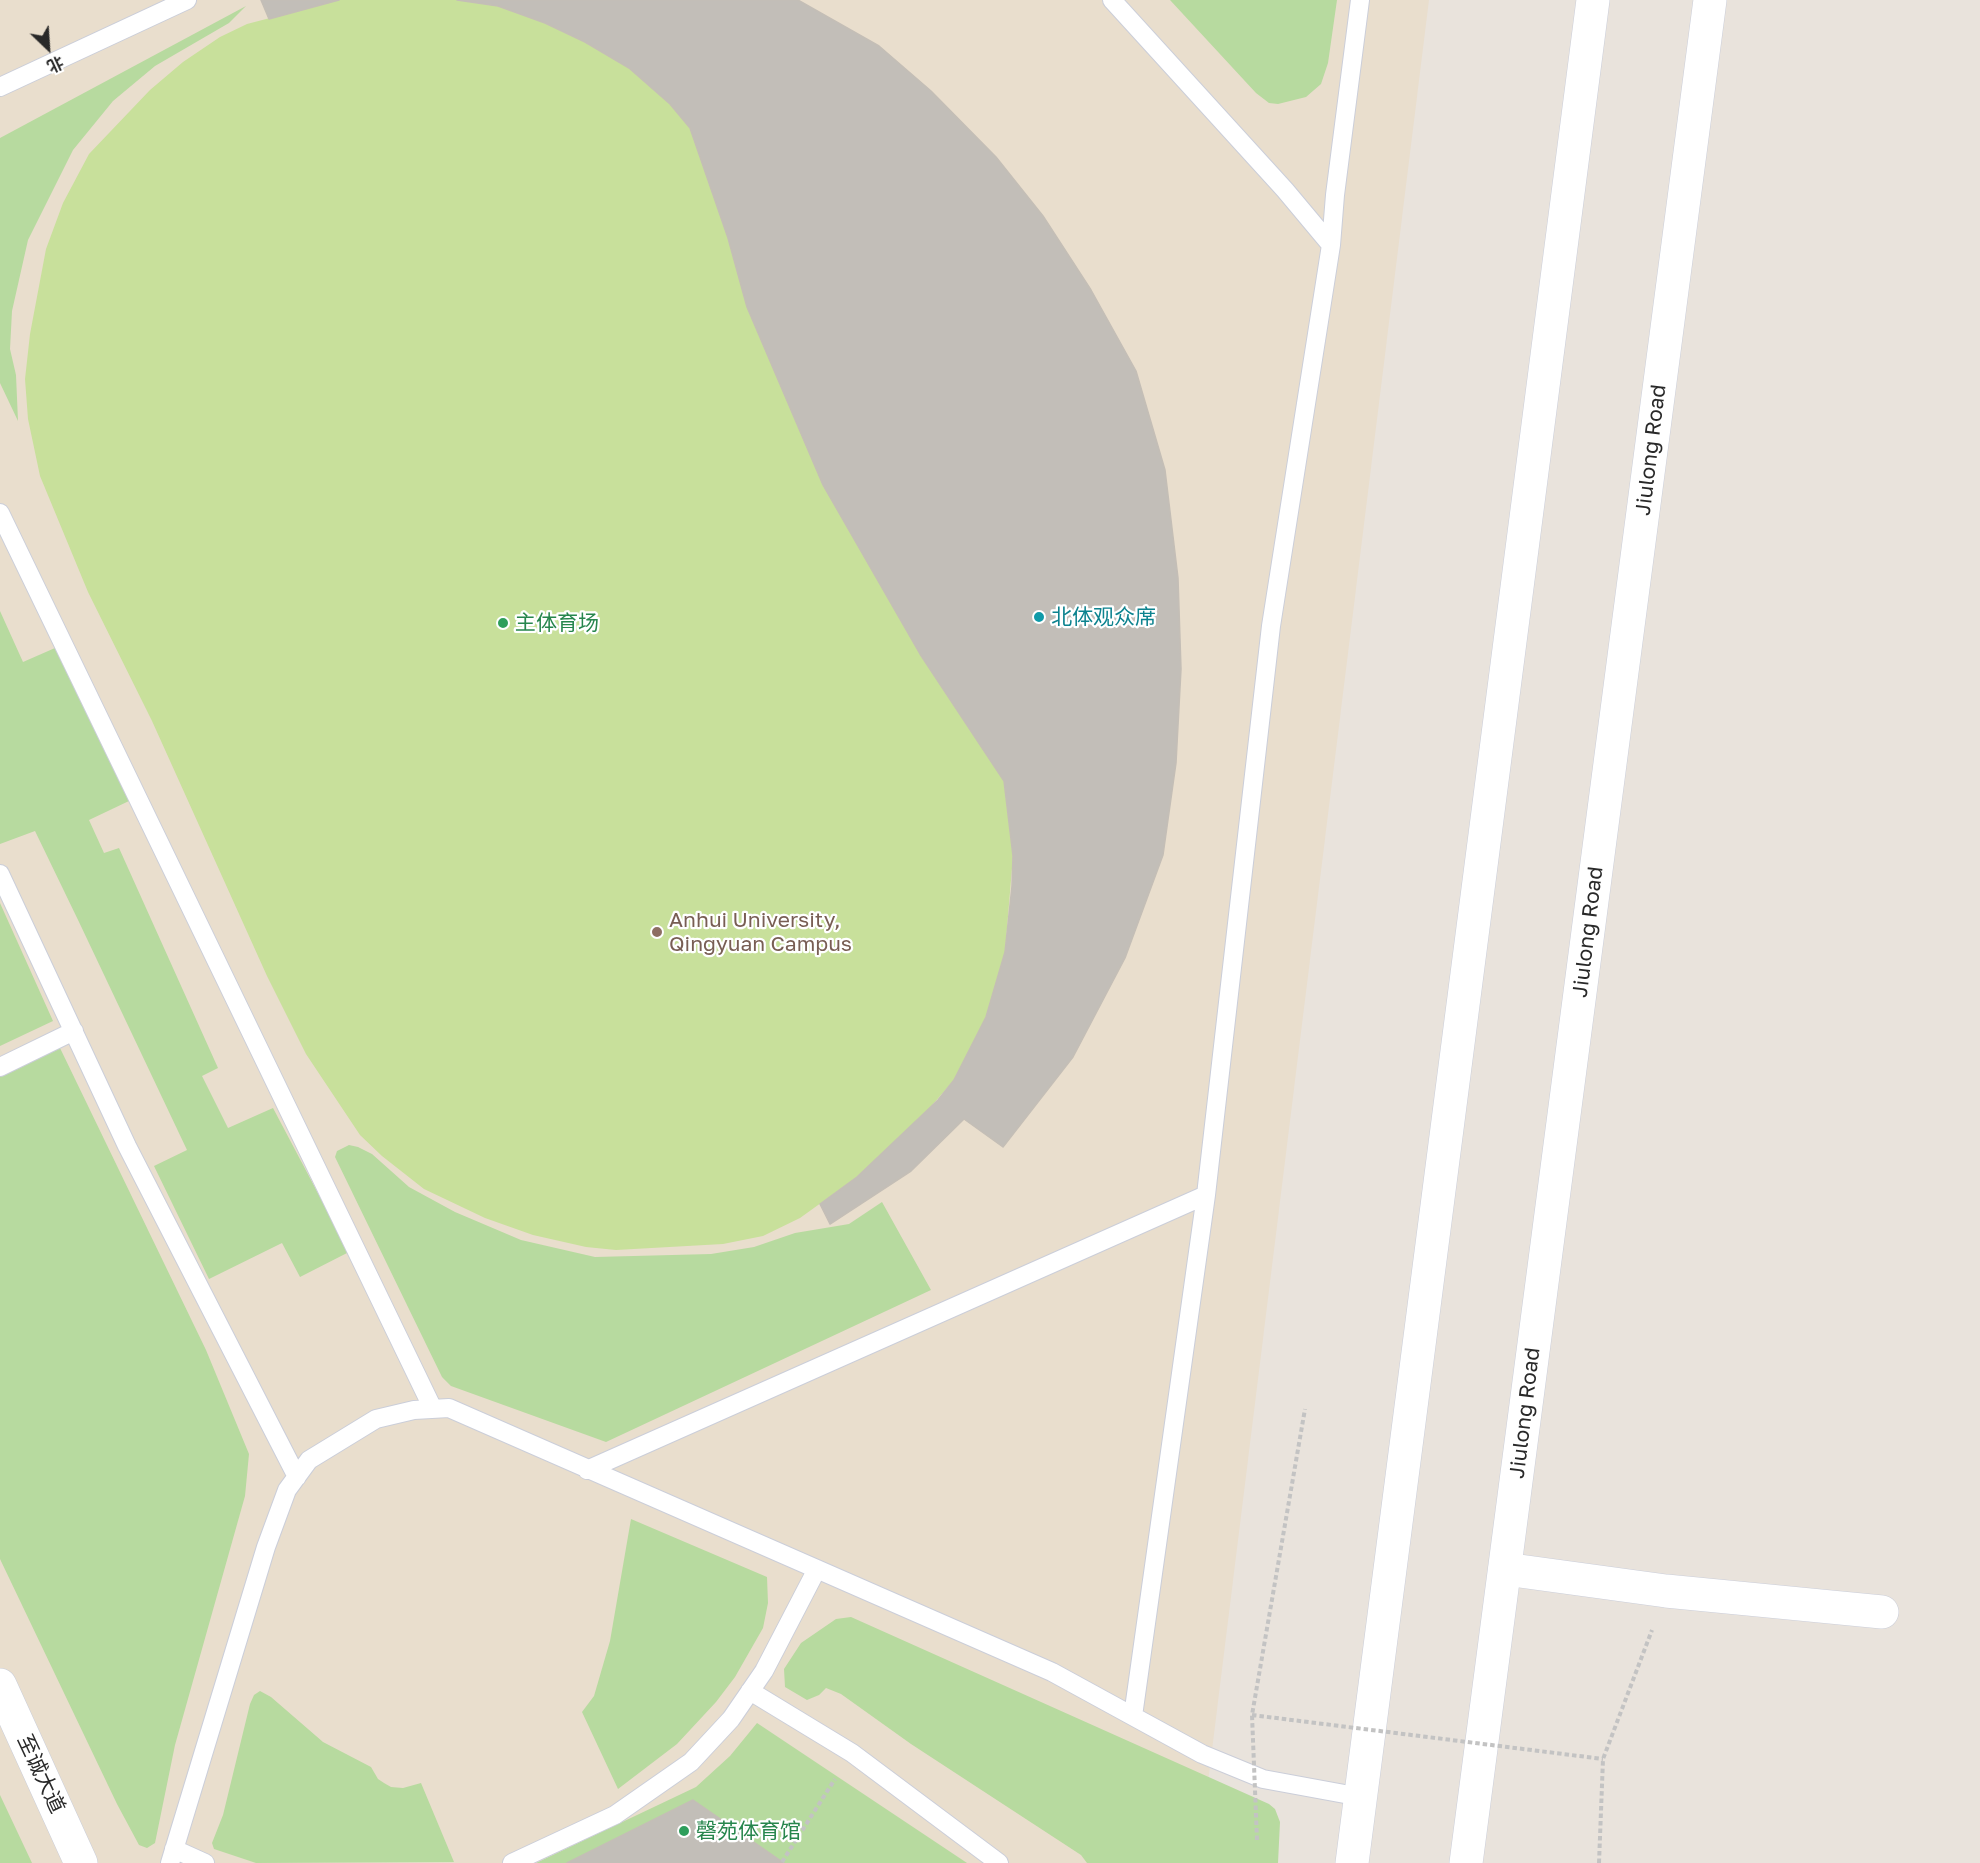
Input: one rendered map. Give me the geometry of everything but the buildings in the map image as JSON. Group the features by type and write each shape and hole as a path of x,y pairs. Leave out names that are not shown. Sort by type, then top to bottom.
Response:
{"main road":[{"path":"1352,1863 1593,0"},
{"name":"Jiulong Road","path":"1466,1863 1710,0"},
{"path":"1505,1569 1666,1591 1882,1612"},
{"name":"至诚大道","path":"0,1685 81,1863"}],"lane":[{"path":"0,87 188,0"},
{"path":"1112,0 1285,190 1331,245"},
{"path":"1133,1716 1206,1195 1271,626 1331,245 1335,195 1360,0"},
{"path":"0,513 433,1409"},
{"path":"0,874 127,1146 297,1477"},
{"path":"0,1067 74,1031"},
{"path":"587,1470 1206,1195"},
{"path":"205,1863 172,1856 266,1547 287,1490 309,1460 376,1419 414,1410 449,1408 468,1414 587,1470 1052,1672 1202,1754 1263,1779 1361,1797"},
{"path":"512,1863 615,1815 691,1762 731,1719 764,1671 817,1569"},
{"path":"750,1691 852,1753 999,1863"}],"path":[{"path":"1257,1840 1252,1715 1305,1409"},
{"path":"1599,1863 1603,1759 1652,1629"},
{"path":"1252,1715 1603,1759"},
{"path":"782,1862 852,1753"}],"shaded area":[{"name":"Anhui University, Qingyuan Campus","path":"0,0 1429,0 1198,1863 0,1863"}],"green space":[{"name":"主体育场","path":"339,0 471,0 498,6 545,23 585,42 629,68 670,104 690,128 728,238 747,307 823,485 920,654 1004,781 1013,856 1005,952 993,998 980,1033 954,1080 920,1119 857,1177 800,1218 763,1236 723,1244 616,1250 586,1247 533,1235 485,1218 424,1189 382,1156 360,1135 306,1054 267,976 152,721 88,592 40,476 28,419 25,379 30,334 46,249 63,203 89,154 150,90 183,62 220,37 247,24"},
{"path":"1170,0 1337,0 1328,63 1321,84 1306,97 1278,104 1269,103 1256,93"},
{"path":"246,6 229,23 155,66 113,101 73,150 28,240 12,311 10,349 16,375 18,421 0,383 0,138"},
{"path":"0,611 23,662 55,648 129,801 89,820 104,853 119,848 218,1068 202,1076 228,1128 273,1108 349,1252 300,1277 282,1243 209,1279 154,1166 187,1150 79,922 35,831 0,844"},
{"path":"0,903 53,1021 0,1046"},
{"path":"60,1048 206,1350 249,1454 245,1496 175,1745 155,1843 147,1848 139,1845 117,1804 0,1559 0,1075"},
{"path":"349,1145 372,1154 409,1187 455,1212 521,1240 595,1257 711,1254 754,1247 795,1233 849,1224 882,1202 931,1290 606,1442 451,1386 442,1377 335,1157 337,1151"},
{"path":"631,1519 767,1577 768,1603 763,1628 735,1677 716,1702 677,1744 618,1789 582,1712 594,1696 610,1641"},
{"path":"851,1617 1269,1804 1275,1809 1280,1822 1278,1863 1087,1863 1081,1855 911,1744 841,1694 826,1688 819,1695 807,1700 785,1687 784,1669 801,1643 836,1619"},
{"path":"260,1691 271,1697 323,1742 371,1767 378,1779 391,1787 403,1788 421,1783 454,1862 256,1863 214,1849 212,1843 223,1815 250,1704 254,1695"},
{"path":"757,1723 967,1863 536,1863 696,1787 730,1756"},
{"path":"0,1795 32,1863 0,1863"}],"place":[{"name":"北体观众席","path":"1039,617"},
{"name":"主体育场","path":"503,623"},
{"name":"Anhui University, Qingyuan Campus","path":"657,932"},
{"name":"磬苑体育馆","path":"684,1831"}]}
